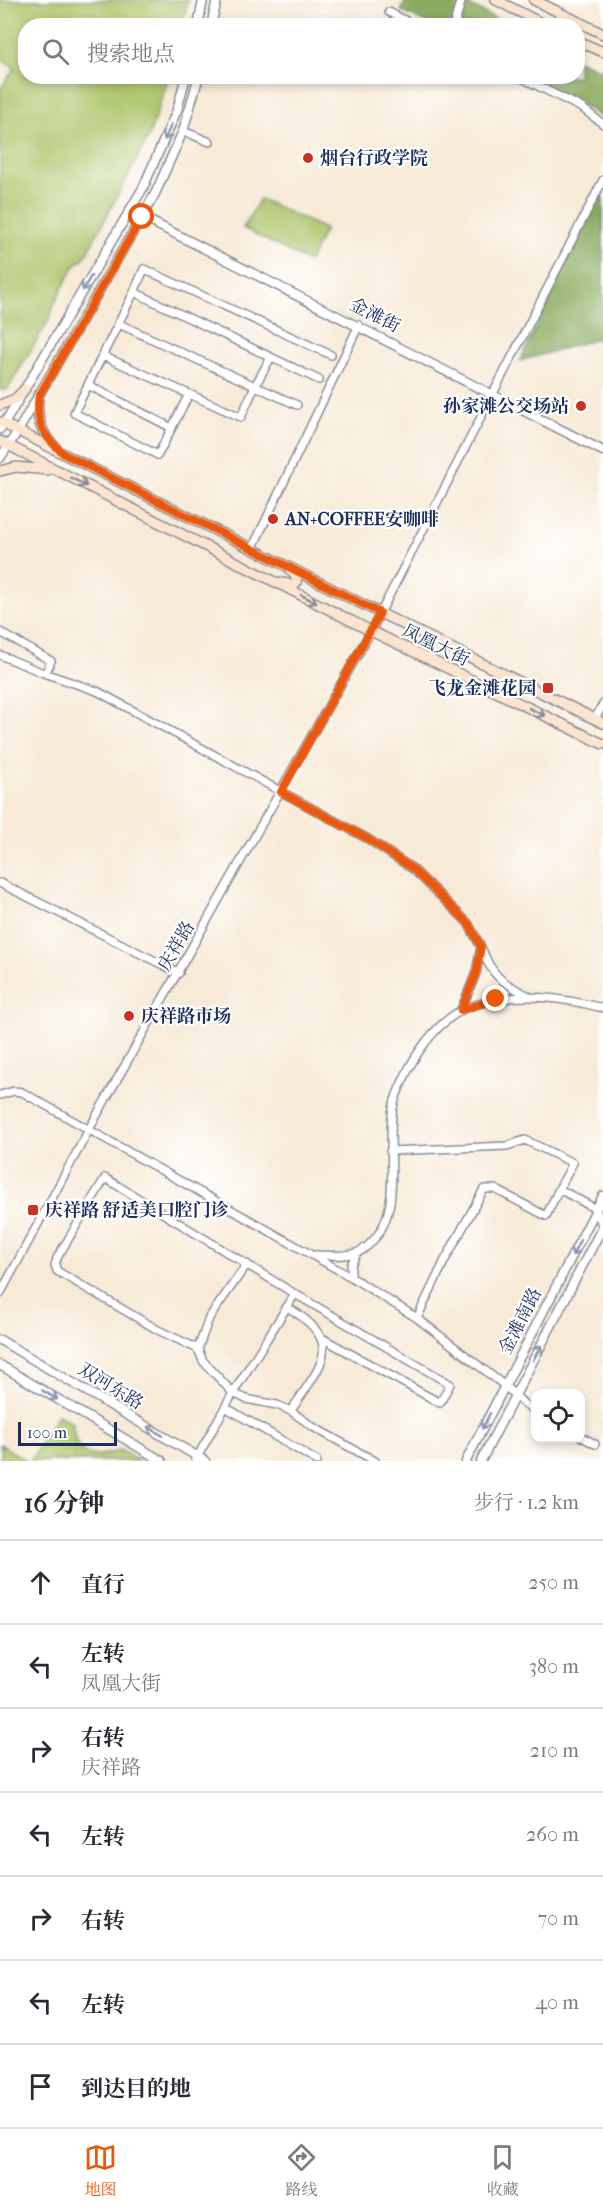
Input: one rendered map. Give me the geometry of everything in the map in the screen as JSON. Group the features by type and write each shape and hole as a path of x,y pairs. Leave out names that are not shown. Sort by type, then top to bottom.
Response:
{"main road":[{"path":"496,0 531,18"},
{"path":"534,0 571,18"},
{"path":"585,25 603,34"},
{"path":"585,44 603,52"},
{"path":"0,405 15,399 25,389"},
{"path":"39,396 38,419 43,433 64,454"},
{"name":"凤凰大街","path":"1,425 18,431 599,721"},
{"name":"凤凰大街","path":"4,444 371,631 603,744"},
{"path":"0,471 16,467 34,467 59,472"},
{"path":"266,577 286,585 293,585 296,582 297,577 294,573 279,562"},
{"path":"477,682 460,672 459,667 463,661 467,660 485,665"}],"street":[{"path":"200,18 203,0"},
{"path":"213,18 217,0"},
{"path":"456,18 461,0"},
{"path":"389,12 401,18"},
{"path":"1,425 25,389 143,188 172,123 184,84"},
{"path":"0,458 4,444 18,431 142,217 183,131 197,84"},
{"path":"534,84 582,108 603,124"},
{"path":"183,131 210,142"},
{"name":"庆祥路","path":"0,1294 89,1130 371,631 603,180"},
{"name":"金滩街","path":"131,210 603,451"},
{"path":"189,394 158,455 74,413 144,269 331,356"},
{"path":"134,292 319,380"},
{"path":"118,324 297,405"},
{"path":"252,549 359,325"},
{"path":"102,356 241,417 271,357"},
{"path":"88,386 172,428"},
{"path":"0,632 51,661 45,674"},
{"path":"0,655 45,674 96,691 368,839 413,869 468,923 481,947 488,967 505,984 532,997"},
{"path":"599,721 603,704"},
{"path":"0,883 178,973"},
{"path":"461,1010 476,973 481,947"},
{"path":"351,1277 351,1265 357,1253 374,1239 390,1208 392,1113 403,1082 426,1042 461,1010 496,999 532,997 572,1000 603,1008"},
{"path":"0,1095 14,1091 22,1092 351,1277 417,1318 531,1408"},
{"path":"390,1151 507,1146 525,1140 573,1163 546,1216 495,1189 488,1188 481,1191 417,1318"},
{"path":"322,1338 440,1403 450,1384 295,1294 105,1178 57,1258 55,1265 57,1271 158,1330 198,1349 203,1361 232,1393 291,1411 313,1427 375,1461"},
{"path":"559,1189 596,1209 603,1227"},
{"name":"金滩南路","path":"466,1461 603,1196"},
{"name":"金滩南路","path":"482,1461 603,1227"},
{"path":"315,1256 357,1253"},
{"path":"198,1349 209,1318 247,1264"},
{"path":"199,1459 232,1393 295,1294"},
{"path":"287,1307 312,1325 322,1338 325,1348 324,1358 291,1411"},
{"name":"双河东路","path":"0,1340 199,1459"},
{"path":"0,1365 162,1461"},
{"path":"225,1407 317,1461"},
{"path":"585,1438 596,1444"}],"green space":[{"path":"0,0 188,0 184,18 18,18 18,84 167,84 149,136 85,257 74,267 55,302 49,320 7,390 0,390 0,89 15,68 0,59"},
{"path":"406,0 458,0 495,18 416,18 401,11"},
{"path":"585,63 603,71 603,119 584,106 540,84 585,84"},
{"path":"603,191 603,337 520,361 560,276"},
{"path":"260,199 325,229 309,262 243,228"},
{"path":"58,1415 73,1423 76,1443 86,1453 100,1455 120,1450 139,1461 30,1461"},
{"path":"0,1444 27,1461 0,1461"}],"place":[{"name":"烟台行政学院","path":"308,158"},
{"name":"孙家滩公交场站","path":"581,406"},
{"name":"AN+COFFEE安咖啡","path":"273,519"},
{"name":"飞龙金滩花园","path":"548,688"},
{"name":"庆祥路市场","path":"129,1016"},
{"name":"庆祥路 舒适美口腔门诊","path":"33,1210"}],"route":[{"path":"142,217 39,396 38,419 43,433 64,454 380,613 281,792 368,839 413,869 468,923 481,947 476,973 461,1010 496,999"}]}
